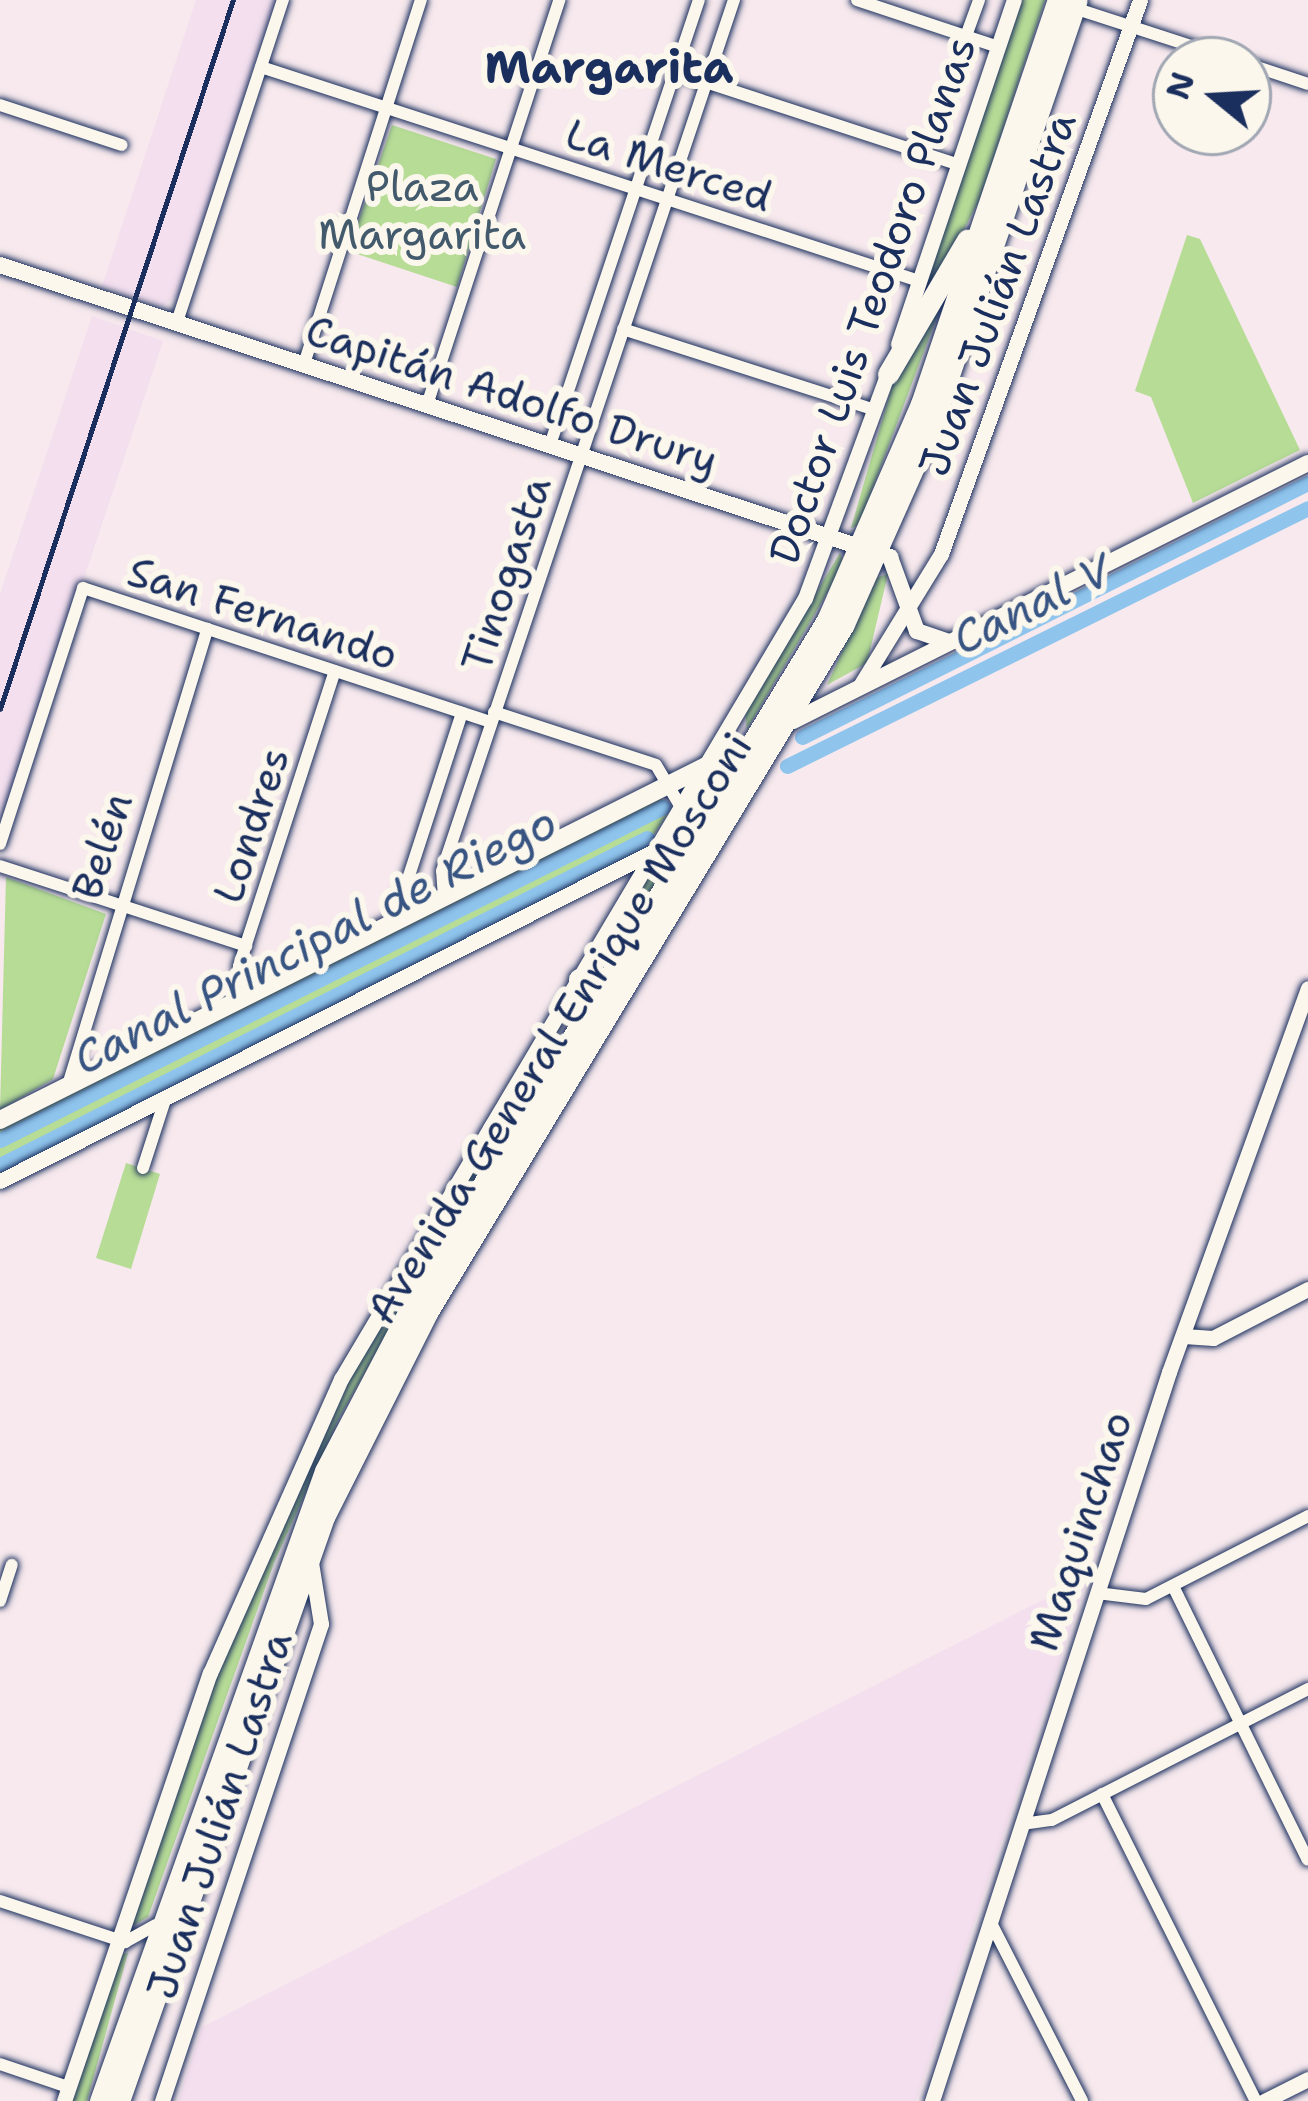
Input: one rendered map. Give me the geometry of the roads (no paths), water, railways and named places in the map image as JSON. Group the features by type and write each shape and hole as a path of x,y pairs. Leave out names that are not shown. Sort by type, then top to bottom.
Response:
{"highway":[{"name":"Avenida General Enrique Mosconi","path":"100,2101 267,1612 350,1419 580,1031 765,736 870,550 997,187 1070,3"},
{"name":"Avenida General Enrique Mosconi","path":"118,2101 309,1551 428,1311 793,721 946,390 1070,3"},
{"path":"888,374 997,187"},
{"path":"579,979 580,1031"}],"main road":[{"name":"Capitán Adolfo Drury","path":"0,265 870,550"},
{"path":"0,1120 1308,463"},
{"path":"870,550 898,563 922,637 949,642"}],"street":[{"path":"177,322 283,0"},
{"path":"304,364 421,0"},
{"path":"427,405 559,0"},
{"name":"Tinogasta","path":"550,445 699,0"},
{"name":"Tinogasta","path":"444,898 442,871 734,0"},
{"path":"857,0 998,47"},
{"path":"966,36 979,0"},
{"name":"Doctor Luis Teodoro Planas","path":"66,2094 210,1673 332,1397 710,765 832,538 1014,0"},
{"name":"Juan Julián Lastra","path":"861,684 949,534 1140,0"},
{"path":"1070,3 1161,36"},
{"name":"La Merced","path":"261,67 919,281"},
{"path":"675,72 958,165"},
{"path":"1272,72 1308,84"},
{"path":"0,104 122,145"},
{"path":"623,329 875,410"},
{"name":"San Fernando","path":"0,844 83,588 462,712 650,763 672,784"},
{"name":"Belén","path":"68,1085 118,904 207,629"},
{"name":"Londres","path":"239,1000 246,946 335,671"},
{"name":"Tinogasta","path":"393,923 462,712"},
{"path":"740,713 740,735 765,736"},
{"path":"672,784 682,810"},
{"path":"0,1181 659,848"},
{"path":"0,866 246,946"},
{"path":"600,879 619,884 625,904"},
{"name":"Maquinchao","path":"932,2101 1097,1593 1308,988"},
{"path":"143,1168 166,1097"},
{"path":"1184,1336 1213,1338 1308,1288"},
{"path":"1097,1593 1137,1601 1308,1516"},
{"name":"Juan Julián Lastra","path":"162,2101 321,1624 309,1551"},
{"path":"0,1600 12,1565"},
{"path":"1173,1586 1308,1860"},
{"path":"1022,1824 1102,1794 1308,1689"},
{"path":"1102,1794 1260,2101 1308,2079"},
{"path":"0,1901 116,1940 141,1940 163,1914"},
{"path":"990,1922 1082,2101"},
{"path":"0,2064 66,2094"}],"waterway":[{"name":"Canal Principal de Riego","path":"802,737 1308,483"},
{"name":"Canal V","path":"787,766 1308,508"},
{"name":"Canal Principal de Riego","path":"0,1140 663,807"},
{"name":"Canal V","path":"0,1165 647,838"}],"railway":[{"path":"0,709 233,0"}],"district":[{"name":"Margarita","path":"609,68"}],"park label":[{"name":"Plaza Margarita","path":"422,210"}]}
